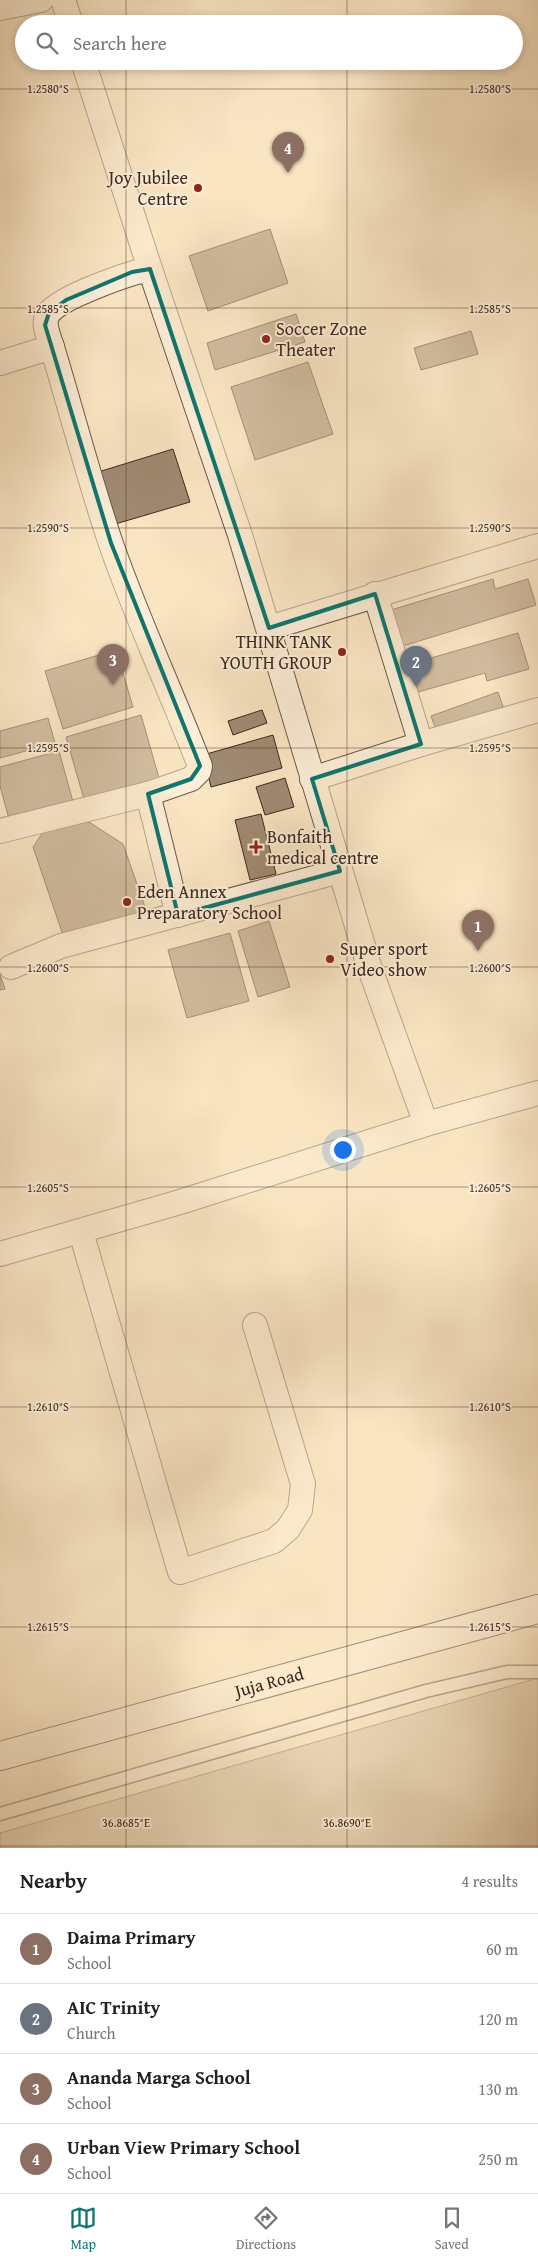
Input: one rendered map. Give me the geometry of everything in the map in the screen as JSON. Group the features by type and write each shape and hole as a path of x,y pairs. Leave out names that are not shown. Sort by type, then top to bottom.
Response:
{"main road":[{"name":"Juja Road","path":"0,1756 538,1609"}],"street":[{"path":"0,8 41,0"},
{"path":"63,0 68,15"},
{"path":"86,70 269,628 312,779 369,966 426,1124"},
{"path":"0,831 148,794 191,779 199,772 200,766 171,692 147,638 111,543 45,326 49,313 66,300 132,272 150,269"},
{"path":"0,363 52,348"},
{"path":"269,628 375,594 538,546"},
{"path":"375,594 421,744"},
{"path":"312,779 421,744 538,710"},
{"path":"148,794 178,915"},
{"path":"11,968 61,946 340,871"},
{"path":"0,1254 81,1232 426,1124 538,1093"},
{"path":"81,1232 180,1572 274,1541 288,1529 300,1510 303,1484 255,1325"}],"lane":[{"path":"0,1814 426,1691 507,1672 538,1672"}],"highlighted area":[{"path":"150,269 269,628 375,594 421,744 312,779 340,871 178,915 148,794 191,779 200,766 111,543 45,325 49,313 66,300 132,272"}],"shaded area":[{"path":"538,1678 538,1848 0,1848 0,1833"}],"building":[{"path":"270,229 288,283 208,311 189,256"},
{"path":"296,314 305,342 215,370 207,343"},
{"path":"471,331 478,354 421,370 414,348"},
{"path":"308,362 333,434 255,460 231,387"},
{"path":"173,449 190,502 112,525 95,473"},
{"path":"493,579 495,589 528,579 536,605 403,646 391,610"},
{"path":"518,633 529,669 487,681 485,673 411,694 403,666"},
{"path":"116,650 133,707 63,729 45,671"},
{"path":"498,692 506,715 439,738 431,716"},
{"path":"262,710 267,723 233,735 228,721"},
{"path":"141,715 159,778 84,799 66,737"},
{"path":"48,718 55,743 0,758 0,731"},
{"path":"273,735 282,768 211,787 203,755"},
{"path":"59,751 75,809 11,826 0,786 0,767"},
{"path":"285,778 294,807 265,815 256,787"},
{"name":"Bonfaith medical centre","path":"261,814 276,874 250,880 235,820"},
{"path":"89,822 123,844 146,910 64,938 33,847 47,826"},
{"path":"269,921 290,987 258,997 238,931"},
{"path":"230,933 249,1001 187,1018 168,950"},
{"path":"0,974 5,989 0,990"}],"place":[{"name":"Urban View Primary School","path":"288,173"},
{"name":"Joy Jubilee Centre","path":"198,188"},
{"name":"Soccer Zone Theater","path":"266,339"},
{"name":"THINK TANK YOUTH GROUP","path":"342,652"},
{"name":"Ananda Marga School","path":"113,685"},
{"name":"AIC Trinity","path":"416,687"},
{"name":"Bonfaith medical centre","path":"256,847"},
{"name":"Eden Annex Preparatory School","path":"127,902"},
{"name":"Daima Primary","path":"478,951"},
{"name":"Super sport Video show","path":"330,959"}]}
